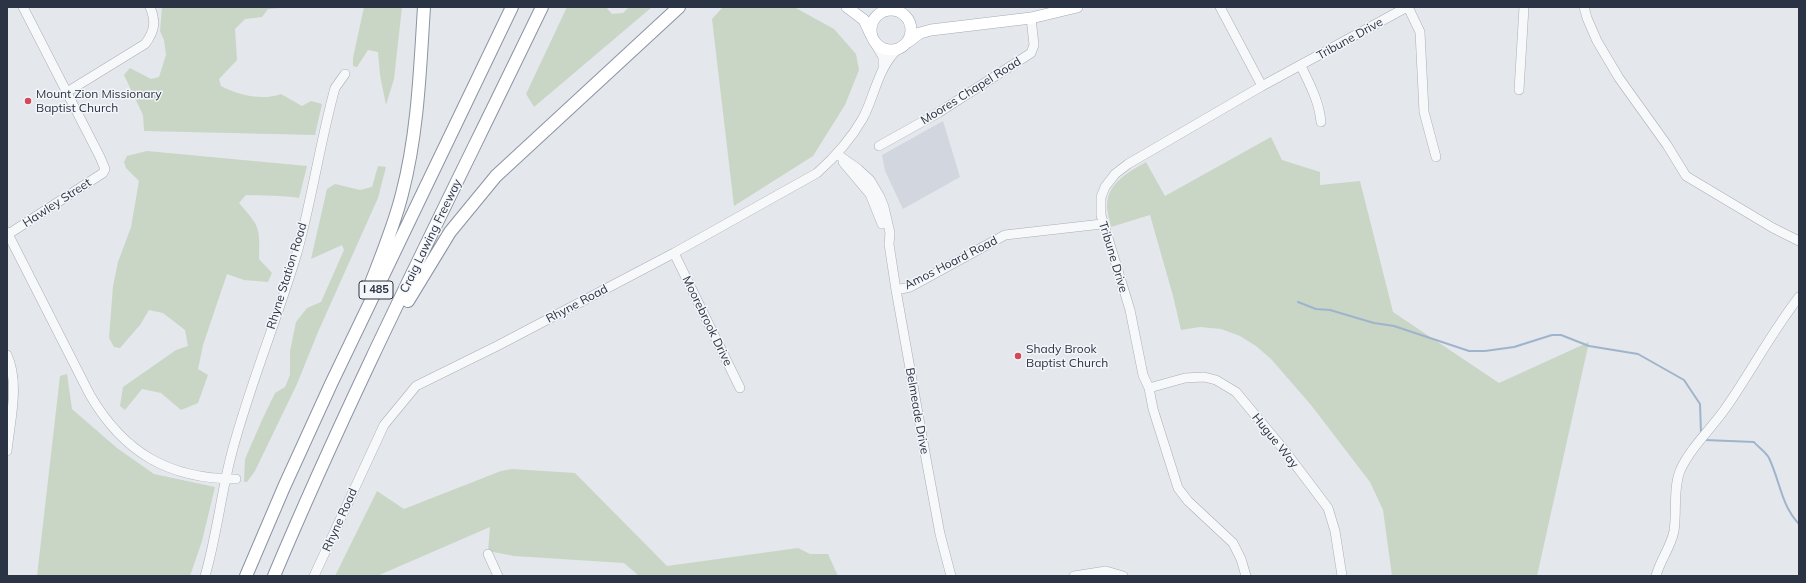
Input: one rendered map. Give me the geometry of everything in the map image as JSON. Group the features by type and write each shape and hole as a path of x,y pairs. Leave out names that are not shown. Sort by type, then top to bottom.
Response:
{"highway":[{"path":"330,384 387,241 402,194 417,109 424,7"},
{"name":"I 485","path":"246,576 330,384 512,7"},
{"name":"Craig Lawing Freeway","path":"274,576 366,371 542,7"},
{"path":"366,371 430,262 469,207 496,176 679,7"}],"main road":[{"path":"849,8 864,20 873,39 885,50 898,49 920,33 931,30 1031,18 1077,7"},
{"path":"849,8 881,12 894,10 922,27 931,30"},
{"path":"873,39 872,22 881,12"},
{"path":"906,17 911,29 908,42"}],"street":[{"path":"23,7 67,92 145,44 155,26 154,15 150,7"},
{"path":"1220,7 1262,86"},
{"path":"1408,7 1420,32 1424,112 1436,157"},
{"name":"Tribune Drive","path":"1246,576 1241,559 1233,544 1188,501 1178,488 1157,423 1149,388 1143,375 1130,310 1102,224 1101,197 1109,180 1120,169 1262,86 1408,7"},
{"path":"1519,90 1524,7"},
{"path":"1584,7 1597,41 1619,78 1667,145 1686,176 1773,228 1799,241"},
{"name":"Moores Chapel Road","path":"879,146 938,113 1030,53 1034,45 1031,18"},
{"path":"873,39 882,57 883,69"},
{"name":"Rhyne Road","path":"314,576 384,425 416,386 499,345 674,253 817,173 837,154 852,136 863,117 883,69 898,49"},
{"path":"1301,66 1315,94 1321,122"},
{"name":"Rhyne Station Road","path":"205,576 214,546 225,479 250,389 297,251 334,88 345,74"},
{"name":"Hawley Street","path":"7,234 103,173 105,169 100,156 67,92"},
{"name":"Belmeade Drive","path":"837,154 858,169 870,180 884,207 890,233 889,244 896,290 940,534 951,576"},
{"name":"Amos Hoard Road","path":"896,290 910,287 1005,235 1102,224"},
{"path":"7,234 69,355 99,409 118,433 130,445 152,460 171,469 192,476 236,479"},
{"name":"Moorebrook Drive","path":"674,253 740,388"},
{"path":"1656,576 1660,562 1674,531 1677,484 1683,464 1726,408 1765,344 1799,297"},
{"path":"7,355 11,363 13,388 7,451"},
{"name":"Hugue Way","path":"1149,388 1185,378 1204,377 1216,380 1236,392 1285,451 1328,508 1335,531 1342,576"},
{"path":"488,554 498,576"},
{"path":"1074,576 1106,571 1123,576"}],"shaded area":[{"path":"943,121 960,177 903,209 885,171 882,155"}],"green space":[{"path":"162,7 293,7 268,9 262,17 245,19 235,29 237,60 219,79 221,86 250,96 266,97 281,94 302,106 311,101 322,104 315,135 144,131 143,115 124,75 130,68 151,79 159,77 166,55 164,40 160,31"},
{"path":"364,7 402,7 394,79 386,105 380,75 378,52 368,50 357,67 353,66 353,58"},
{"path":"567,7 606,7 612,14 623,13 629,7 652,7 534,107 526,94"},
{"path":"723,7 794,7 834,29 856,54 859,70 845,105 813,156 734,206 712,19"},
{"path":"1271,137 1282,160 1320,172 1320,185 1360,181 1393,312 1499,383 1589,342 1537,576 1392,576 1383,510 1370,482 1311,405 1271,359 1256,346 1240,336 1221,329 1200,327 1181,330 1150,215 1111,227 1107,205 1111,190 1126,174 1146,162 1165,196"},
{"path":"147,151 307,166 299,198 246,195 239,203 255,223 259,234 259,259 272,273 268,282 244,280 227,274 203,345 198,369 208,375 198,403 181,410 161,393 142,389 125,410 120,406 123,387 176,350 188,346 185,330 163,313 149,310 140,325 120,348 114,347 109,338 113,286 118,262 131,227 139,181 126,168 124,162 127,156"},
{"path":"378,166 386,167 378,198 318,332 297,384 255,471 247,482 244,482 245,459 275,393 285,387 290,375 290,351 296,322 307,308 321,302 344,250 342,245 311,259 327,189 335,184 360,190 372,187"},
{"path":"67,374 72,409 117,448 154,474 215,487 202,541 190,576 37,576 60,376"},
{"path":"512,469 575,473 667,566 798,548 810,554 828,554 838,576 639,576 624,563 514,556 488,551 490,527 377,576 335,576 377,491 404,509 501,471"}],"waterway":[{"path":"1298,302 1316,309 1330,310 1374,323 1394,326 1469,351 1485,351 1514,347 1552,335 1561,335 1589,346 1638,354 1684,380 1700,404 1701,433"},
{"path":"1705,440 1754,442 1769,458 1784,501 1793,517 1799,524"}],"place":[{"name":"Mount Zion Missionary Baptist Church","path":"28,101"},
{"name":"Shady Brook Baptist Church","path":"1018,356"}]}
